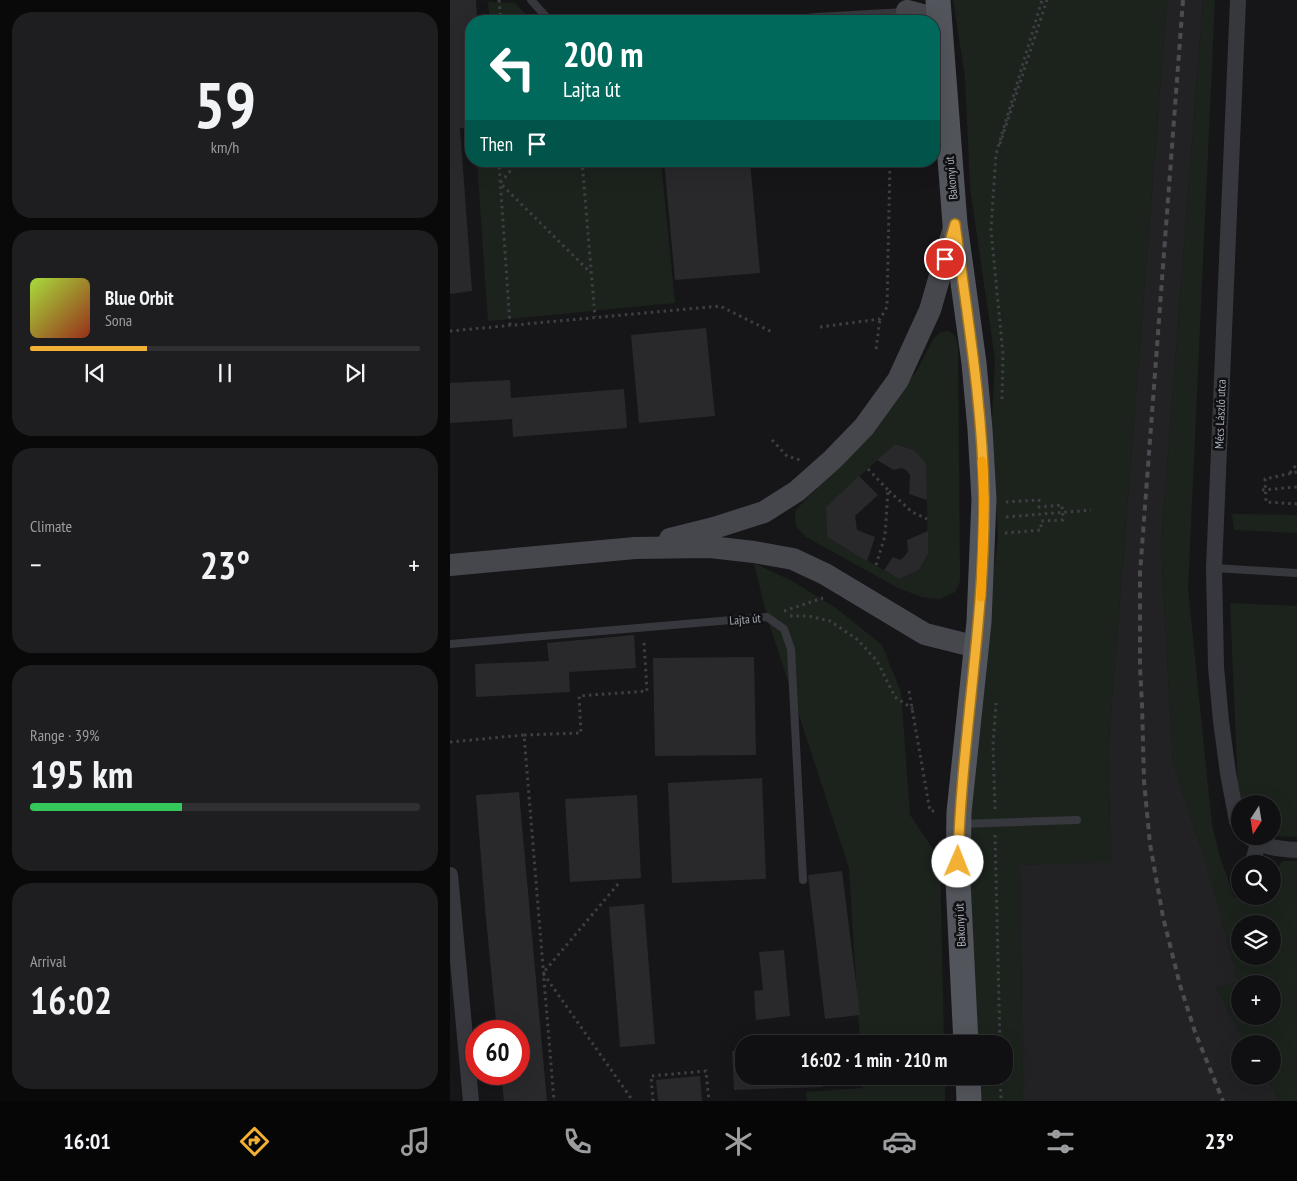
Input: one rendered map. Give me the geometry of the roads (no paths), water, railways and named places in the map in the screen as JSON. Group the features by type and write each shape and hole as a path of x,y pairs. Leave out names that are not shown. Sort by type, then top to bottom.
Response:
{"main road":[{"name":"Bakonyi út","path":"940,34 955,224 974,363 984,499 977,647 965,743 959,818 958,881 966,1035"},
{"path":"968,1085 969,1101"}],"street":[{"name":"Mécs László utca","path":"1232,795 1221,720 1216,667 1214,568 1238,0"},
{"path":"914,6 938,9"},
{"path":"636,548 714,528 764,512 797,491 852,440 864,427 898,380 930,310 955,224"},
{"path":"450,565 636,548 710,547 754,552 793,559 826,574 925,634 977,647"},
{"path":"1265,845 1272,848 1297,850"},
{"path":"450,876 471,1101"}],"lane":[{"path":"531,0 545,15"},
{"path":"834,15 914,6"},
{"path":"1214,568 1297,573"},
{"name":"Lajta út","path":"450,644 767,616 784,629 791,649 803,880"},
{"path":"959,818 995,822 1077,820"}],"railway":[{"path":"1183,0 1140,573 1140,667 1144,781 1150,844 1163,917 1180,985 1195,1032 1223,1101"}]}
